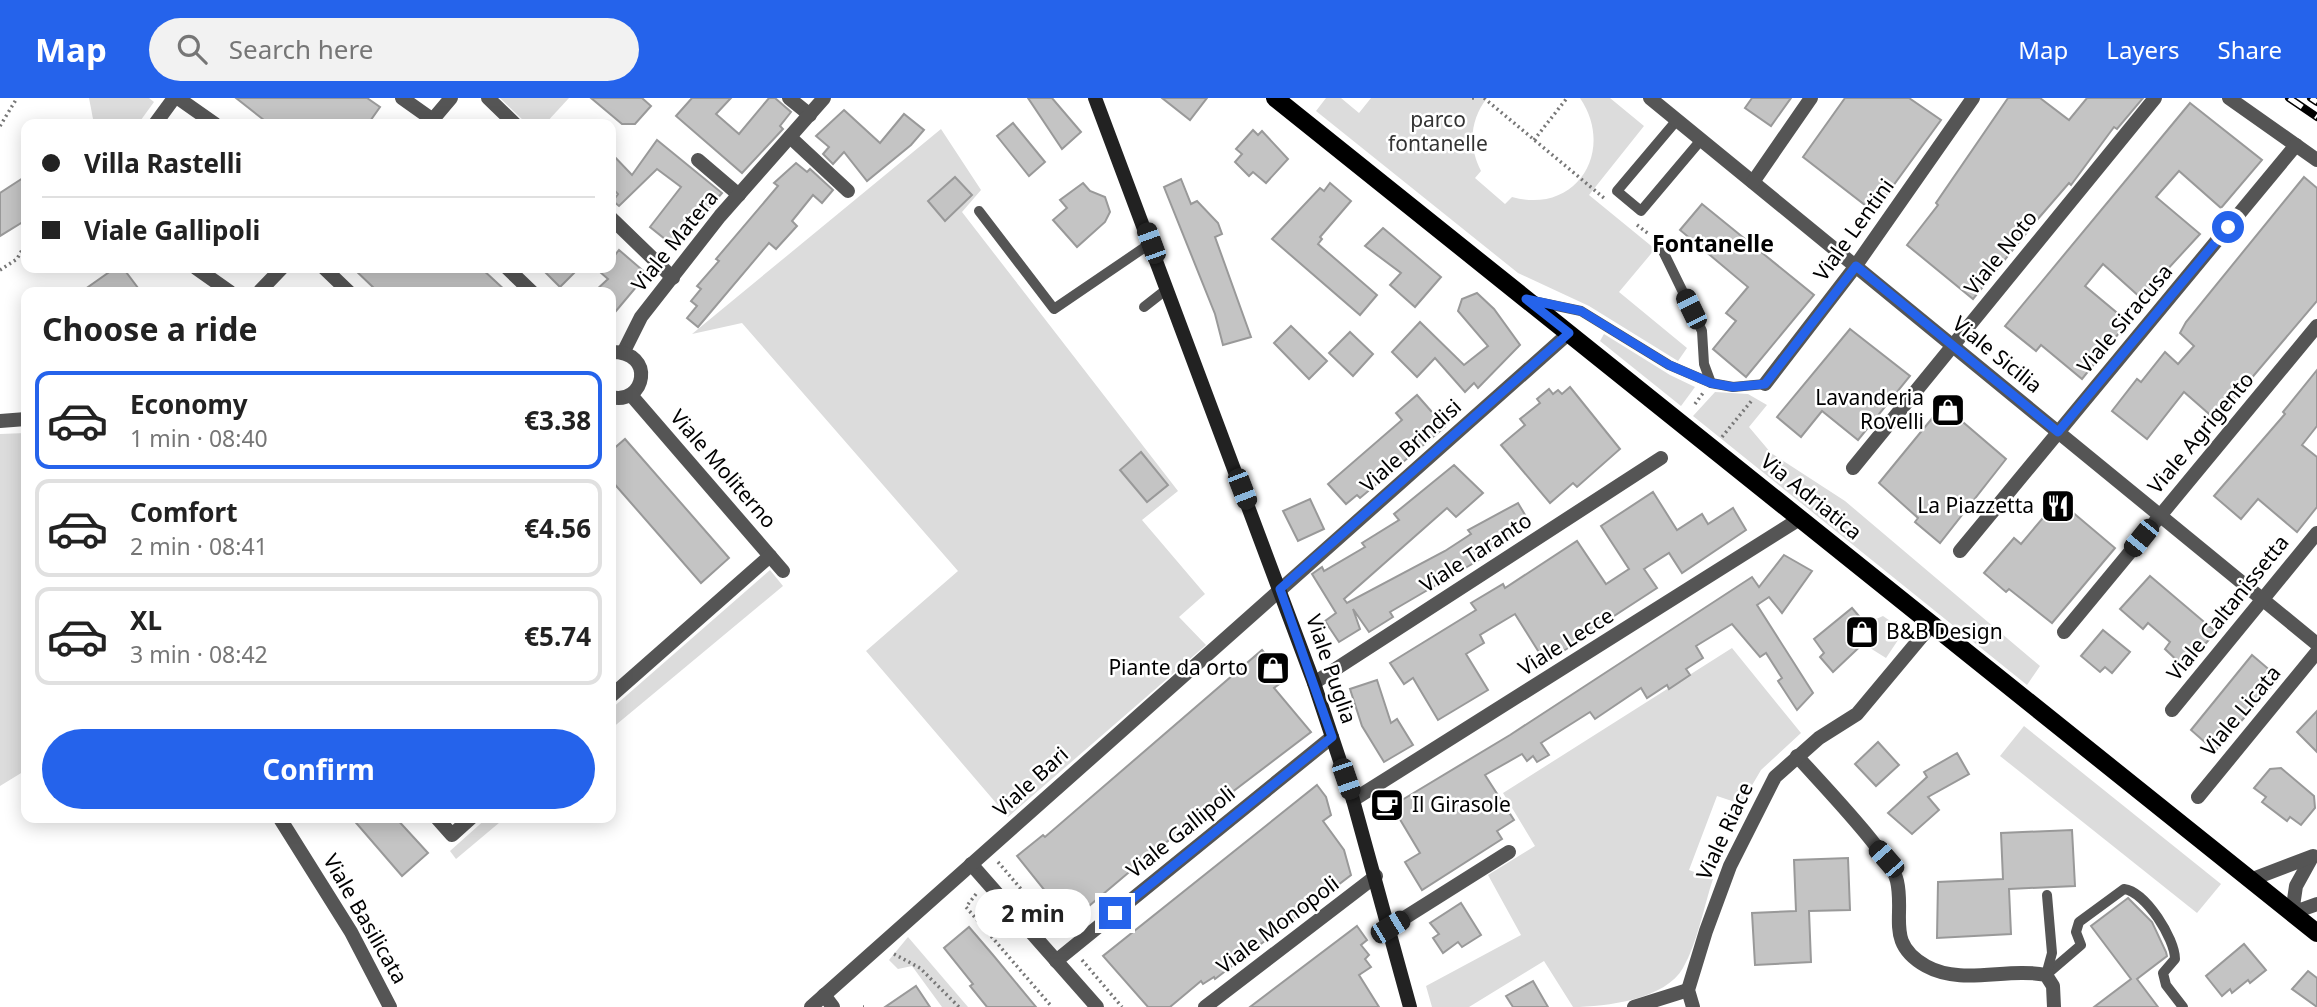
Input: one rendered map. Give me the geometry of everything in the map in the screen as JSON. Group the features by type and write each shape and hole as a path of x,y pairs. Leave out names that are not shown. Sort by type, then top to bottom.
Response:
{"main road":[{"name":"Viale Puglia","path":"1095,98 1104,116 1314,683 1376,876 1410,1007"},
{"name":"Viale Puglia","path":"1104,116 1105,98"},
{"name":"Via Adriatica","path":"1275,98 2317,933"}],"street":[{"path":"159,119 176,98 208,119"},
{"path":"402,98 427,119"},
{"path":"434,119 451,98"},
{"path":"488,98 510,119"},
{"path":"789,98 810,115"},
{"name":"Viale Matera","path":"631,395 640,385 642,371 636,359 618,352 641,317 739,195 824,98"},
{"name":"Viale Sicilia","path":"1650,98 2317,644"},
{"path":"1753,182 1811,98"},
{"name":"Viale Lentini","path":"1765,384 1856,266 1973,98"},
{"name":"Viale Noto","path":"1853,468 2155,98"},
{"path":"2229,98 2317,160"},
{"path":"790,137 848,191"},
{"name":"Viale Siracusa","path":"1960,551 2296,145"},
{"name":"Viale Matera","path":"698,160 739,195"},
{"path":"616,223 673,278"},
{"path":"203,273 223,287"},
{"path":"264,287 277,273"},
{"path":"329,273 344,287"},
{"path":"512,273 526,287"},
{"name":"Viale Agrigento","path":"2064,632 2317,326"},
{"name":"Viale Brindisi","path":"1280,589 1569,333"},
{"path":"616,398 631,395"},
{"name":"Viale Moliterno","path":"631,395 783,571"},
{"path":"0,421 21,419"},
{"name":"Viale Taranto","path":"1314,683 1661,458"},
{"name":"Viale Lecce","path":"1353,800 1801,518"},
{"name":"Viale Caltanissetta","path":"2172,710 2317,533"},
{"path":"616,692 770,556"},
{"name":"Viale Bari","path":"811,1007 829,1001 971,864 1280,589"},
{"name":"Viale Riace","path":"1688,990 1706,931 1758,805 1774,777 1797,756 1857,714 1933,623"},
{"name":"Viale Licata","path":"2198,797 2317,652"},
{"name":"Viale Gallipoli","path":"1056,961 1332,737"},
{"path":"1797,756 1886,859 1897,880 1898,932 1907,951 1926,966 1952,975 2032,972 2046,975 2053,986 2054,1007"},
{"name":"Viale Basilicata","path":"283,823 351,932 390,1007"},
{"path":"441,823 452,835 465,823"},
{"path":"1390,927 1509,852"},
{"path":"2250,880 2314,856"},
{"path":"2314,856 2296,886 2292,913 2317,904"},
{"path":"971,864 1097,1007"},
{"name":"Viale Monopoli","path":"1205,1007 1376,876"},
{"path":"1634,1007 1688,990 1693,1007"}],"lane":[{"path":"1677,120 1617,191 1641,211 1701,139"},
{"path":"979,211 1054,309 1151,243"},
{"path":"1659,243 1702,331 1704,364 1711,383"},
{"path":"1144,307 1167,289"},
{"path":"1526,299 1581,311 1669,365 1711,383 1733,387 1765,384"},
{"path":"2046,975 2081,945 2076,932 2078,922 2124,889 2134,890 2143,897 2175,947 2175,959 2163,973 2166,985 2183,1007"},
{"path":"2046,975 2052,953 2047,895"}],"path":[{"path":"0,126 17,98"},
{"path":"1484,98 1580,178"},
{"path":"1534,139 1567,98"},
{"path":"0,270 17,259 21,252"},
{"path":"1713,448 1765,384"},
{"path":"987,850 1122,1007"},
{"path":"971,889 976,895 965,907 1052,1007"},
{"path":"897,943 888,952 920,968 960,1007"}],"green space":[{"path":"89,98 149,98 154,102 142,119 93,119"},
{"path":"500,98 569,98 550,119 522,119"},
{"name":"parco fontanelle","path":"1326,98 1341,98 1359,113 1371,98 1487,98 1474,124 1474,152 1481,171 1475,178 1505,204 1512,197 1535,200 1555,197 1571,188 1584,174 1591,157 1594,138 1590,118 1580,98 1610,98 1644,126 1589,195 1655,249 1619,292 1687,348 1678,361 1589,306 1518,273 1316,111"},
{"path":"941,129 981,190 962,212 1178,491 1142,520 1205,594 1179,617 1206,645 1008,817 866,651 958,571 742,323 692,334"},
{"path":"1604,334 1670,375 1695,387 1681,406 1600,341"},
{"path":"1715,392 1748,394 1767,405 1749,427 1771,453 1845,501 2040,666 2027,685 1693,416"},
{"path":"21,433 21,773 0,786 0,434"},
{"path":"770,570 783,586 616,725 616,705"},
{"path":"1883,616 1899,627 1900,637 1886,658 1870,648 1875,637 1874,620"},
{"path":"1732,648 1801,733 1761,770 1741,804 1717,796 1689,870 1713,879 1692,948 1675,979 1634,999 1573,1007 1544,961 1469,1007 1432,1007 1426,986 1521,935 1488,875 1535,846 1503,793"},
{"path":"2024,726 2221,884 2197,913 2000,756"},
{"path":"481,823 499,823 456,859 450,851"},
{"path":"908,937 968,1007 942,1007 912,966 898,969 889,960"}],"building":[{"path":"236,98 367,98 380,107 372,119 263,119"},
{"path":"591,98 642,98 651,106 635,124 622,124"},
{"path":"692,98 731,98 716,114 739,134 769,98 775,98 791,112 780,126 783,129 742,173 676,116"},
{"path":"1028,98 1052,98 1081,132 1062,149"},
{"path":"1162,98 1207,98 1190,120"},
{"path":"1752,98 1791,98 1771,126 1745,108"},
{"path":"1845,98 1909,98 1941,120 1874,212 1803,157"},
{"path":"2008,98 2040,98 2069,120 2087,98 2143,98 2117,129 2114,127 2071,185 2069,183 2037,220 1973,299 1907,245 1938,205 1936,203"},
{"path":"2190,103 2262,160 2221,208 2179,171 2156,197 2200,234 2141,298 2103,264 2085,286 2128,322 2082,379 2041,345 2036,351 2005,326"},
{"path":"844,110 880,143 904,114 924,130 911,145 867,181 844,152 833,164 823,154 829,147 816,136"},
{"path":"1013,123 1045,162 1029,176 997,136"},
{"path":"1253,130 1258,135 1262,131 1288,159 1266,183 1253,172 1249,176 1235,162 1242,154 1236,149"},
{"path":"657,140 722,193 675,247 650,227 681,187 657,169 619,206 616,204 616,158 632,175"},
{"path":"796,163 807,172 810,169 833,190 822,203 813,195 792,221 797,226 776,249 769,243 698,327 687,318 697,306 691,301 701,289 697,286 719,261 716,259 778,186 774,183"},
{"path":"955,177 972,195 945,221 928,201"},
{"path":"2304,177 2317,188 2317,301 2216,420 2184,392 2147,439 2112,411 2137,379 2141,382 2165,352 2178,364 2194,346 2180,333 2186,322"},
{"path":"21,179 21,223 0,236 0,193"},
{"path":"1181,179 1191,204 1197,201 1218,223 1222,234 1215,237 1251,337 1223,345 1215,314 1164,187"},
{"path":"1083,183 1090,191 1105,197 1110,212 1105,222 1077,247 1053,220 1067,208 1060,200"},
{"path":"1330,183 1351,201 1320,237 1322,239 1318,244 1377,295 1360,315 1272,239 1320,188 1324,191"},
{"path":"1702,204 1814,295 1746,377 1713,349 1736,321 1726,313 1748,287 1680,230"},
{"path":"1383,228 1441,277 1415,307 1390,285 1401,273 1365,246"},
{"path":"619,250 647,274 616,311 616,287 599,287 608,279 601,273 616,273 616,254"},
{"path":"108,273 127,273 137,287 88,287"},
{"path":"358,273 486,273 502,287 373,287"},
{"path":"546,273 574,273 560,287"},
{"path":"1477,293 1494,309 1520,345 1478,388 1474,383 1465,392 1435,358 1417,377 1392,352 1420,322 1464,365 1488,346 1458,311 1462,299"},
{"path":"1291,326 1327,361 1309,379 1274,343"},
{"path":"1850,329 1910,376 1858,440 1822,411 1801,437 1777,417"},
{"path":"1350,332 1373,354 1353,376 1329,353"},
{"path":"2317,370 2317,426 2302,445 2317,457 2317,507 2297,532 2258,499 2241,519 2214,496 2285,414 2283,412"},
{"path":"1570,387 1620,449 1577,487 1573,483 1550,503 1501,445 1525,425 1520,419 1540,403 1537,399 1549,389 1553,394 1558,390 1562,394"},
{"path":"1417,395 1445,427 1360,498 1357,495 1346,504 1328,484 1402,420 1396,413"},
{"path":"1943,405 2006,459 1940,543 1915,522 1918,518 1879,483"},
{"path":"625,439 729,558 701,583 616,486 616,447"},
{"path":"1141,452 1168,485 1147,502 1120,470"},
{"path":"1454,465 1483,493 1456,517 1447,508 1344,599 1347,603 1445,551 1471,534 1468,530 1518,503 1531,525 1481,553 1484,557 1390,612 1393,617 1369,632 1353,609 1360,629 1339,642 1325,621 1336,613 1312,574 1322,567 1324,571 1365,547 1362,543 1399,520 1394,514"},
{"path":"1653,492 1677,530 1702,514 1708,524 1733,508 1746,530 1682,573 1669,553 1644,569 1657,588 1611,618 1613,621 1545,662 1515,614 1480,635 1484,643 1466,654 1488,690 1438,720 1413,678 1404,684 1390,663 1476,610 1471,603 1503,584 1505,588 1577,541 1606,584 1629,569 1601,526"},
{"path":"1310,499 1324,529 1298,541 1283,511"},
{"path":"2058,500 2115,548 2052,623 2009,589 2006,592 1984,573 2014,538 2021,544"},
{"path":"1784,555 1812,571 1782,613 1769,597 1757,605 1813,693 1797,710 1778,681 1782,678 1766,653 1760,657 1732,624 1696,646 1703,658 1686,669 1690,675 1669,689 1667,685 1647,698 1641,688 1595,719 1590,712 1541,743 1549,755 1537,762 1533,756 1527,761 1522,754 1485,775 1514,820 1497,831 1502,839 1422,890 1405,862 1420,853 1392,806 1510,735 1752,577 1759,587"},
{"path":"2150,576 2216,632 2184,667 2165,649 2170,642 2148,623 2143,629 2120,609"},
{"path":"1852,608 1871,630 1869,638 1833,672 1820,657 1824,653 1814,639"},
{"path":"2103,630 2130,652 2112,673 2105,667 2100,672 2081,656"},
{"path":"1262,650 1286,679 1274,688 1311,732 1147,857 1070,922 1017,856 1043,835 1045,837"},
{"path":"2252,655 2279,678 2215,751 2191,730"},
{"path":"1377,680 1391,723 1397,719 1413,745 1384,762 1362,726 1350,689"},
{"path":"2317,711 2317,752 2297,732"},
{"path":"1878,742 1899,765 1876,786 1855,764"},
{"path":"1957,753 1969,774 1928,797 1939,810 1912,834 1888,813 1927,777 1924,772"},
{"path":"2281,768 2314,796 2315,808 2301,825 2290,817 2287,821 2262,802 2266,797 2254,788 2270,769"},
{"path":"1317,785 1326,797 1331,815 1323,821 1344,850 1351,875 1215,979 1214,977 1203,984 1201,981 1170,1007 1148,1007 1103,956"},
{"path":"356,823 400,823 428,853 402,876"},
{"path":"2072,830 2075,886 2009,889 2011,934 1937,938 1938,882 2003,879 2001,833"},
{"path":"1848,858 1850,910 1809,911 1811,962 1755,965 1752,913 1796,911 1794,860"},
{"path":"2128,898 2152,922 2166,952 2167,956 2137,979 2158,1007 2094,1007 2131,979 2091,926"},
{"path":"1461,903 1481,935 1462,947 1458,942 1443,953 1433,938 1439,934 1430,923"},
{"path":"1357,926 1367,940 1361,945 1369,955 1365,959 1371,967 1359,975 1379,1007 1250,1007"},
{"path":"969,927 1036,1007 987,1007 970,986 973,984 944,948"},
{"path":"2244,944 2266,970 2250,983 2248,980 2232,993 2230,989 2222,996 2206,976"},
{"path":"2308,971 2317,978 2317,1007 2292,989"},
{"path":"1533,981 1548,1007 1513,1007 1506,996"},
{"path":"916,986 930,1007 885,1007"}],"railway":[{"path":"2289,98 2317,117"},
{"path":"2311,98 2317,102"}],"place":[{"name":"Lavanderia Rovelli","path":"1948,410"},
{"name":"La Piazzetta","path":"2058,506"},
{"name":"B&B Design","path":"1862,632"},
{"name":"Piante da orto","path":"1273,668"},
{"name":"Il Girasole","path":"1387,805"}],"district":[{"name":"Fontanelle","path":"1713,244"}],"route":[{"path":"1115,913 1332,737 1280,589 1569,333 1526,299 1581,311 1669,365 1711,383 1733,387 1765,384 1856,266 2058,432 2228,227"}]}
